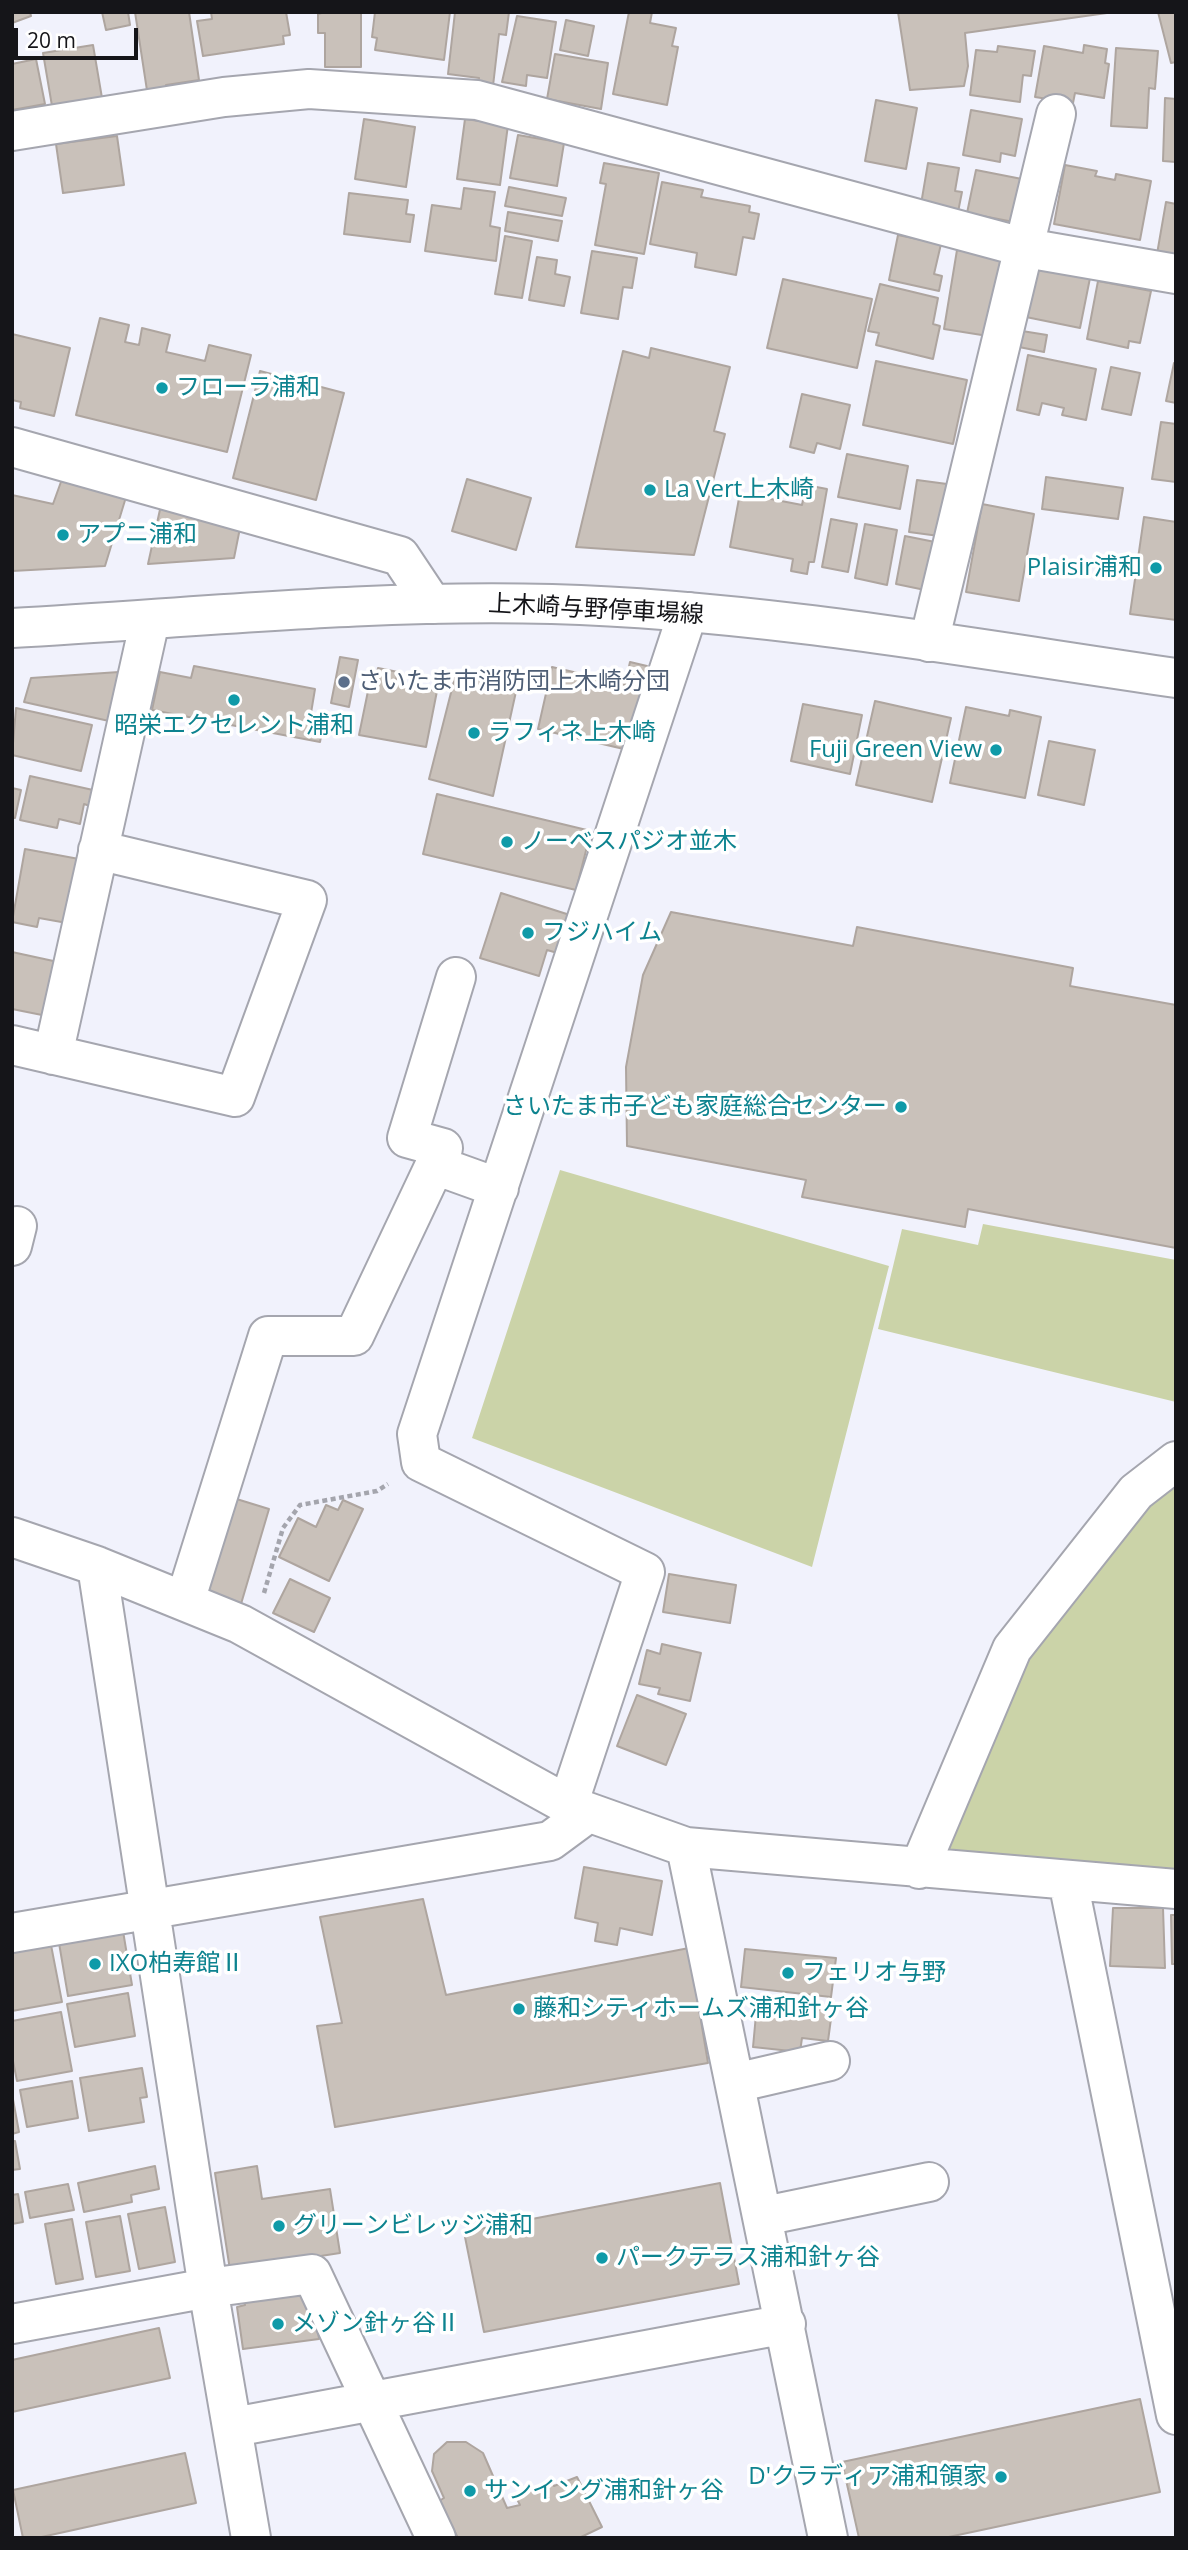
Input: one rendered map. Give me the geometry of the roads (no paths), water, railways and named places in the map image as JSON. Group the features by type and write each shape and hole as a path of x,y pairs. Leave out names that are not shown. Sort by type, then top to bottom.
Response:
{"street":[{"path":"12,131 224,97 309,89 477,100 1026,248 1176,274"},
{"path":"929,642 1026,248 1056,114"},
{"path":"12,447 400,556 432,604"},
{"name":"上木崎与野停車場線","path":"12,628 395,603 552,604 688,612 929,642 1176,678"},
{"path":"12,1933 149,1907 550,1841 578,1809 645,1572 421,1462 417,1434 688,612"},
{"path":"54,1055 150,620"},
{"path":"12,1045 235,1097 307,900 98,850"},
{"path":"185,1601 268,1336 354,1336 443,1148 407,1138 456,977"},
{"path":"435,1165 499,1188"},
{"path":"919,1868 1012,1649 1136,1492 1176,1461"},
{"path":"12,1536 97,1566 252,1630 578,1809 686,1847 1176,1889"},
{"path":"97,1566 208,2288 251,2538"},
{"path":"686,1847 764,2216 828,2538"},
{"path":"1068,1881 1176,2415"},
{"path":"735,2082 830,2061"},
{"path":"764,2216 929,2182"},
{"path":"12,2324 208,2288 312,2274 436,2538"},
{"path":"234,2427 786,2324"}],"place":[{"name":"フローラ浦和","path":"162,388"},
{"name":"La Vert上木崎","path":"650,490"},
{"name":"アプニ浦和","path":"63,535"},
{"name":"Plaisir浦和","path":"1156,568"},
{"name":"さいたま市消防団上木崎分団","path":"344,682"},
{"name":"昭栄エクセレント浦和","path":"234,700"},
{"name":"ラフィネ上木崎","path":"474,733"},
{"name":"Fuji Green View","path":"996,750"},
{"name":"ノーベスパジオ並木","path":"507,842"},
{"name":"フジハイム","path":"528,933"},
{"name":"さいたま市子ども家庭総合センター","path":"901,1107"},
{"name":"IXO柏寿館Ⅱ","path":"95,1964"},
{"name":"フェリオ与野","path":"788,1973"},
{"name":"藤和シティホームズ浦和針ヶ谷","path":"519,2009"},
{"name":"グリーンビレッジ浦和","path":"279,2226"},
{"name":"パークテラス浦和針ヶ谷","path":"602,2258"},
{"name":"メゾン針ヶ谷Ⅱ","path":"278,2324"},
{"name":"D'クラディア浦和領家","path":"1001,2477"},
{"name":"サンイング浦和針ヶ谷","path":"470,2491"}]}
